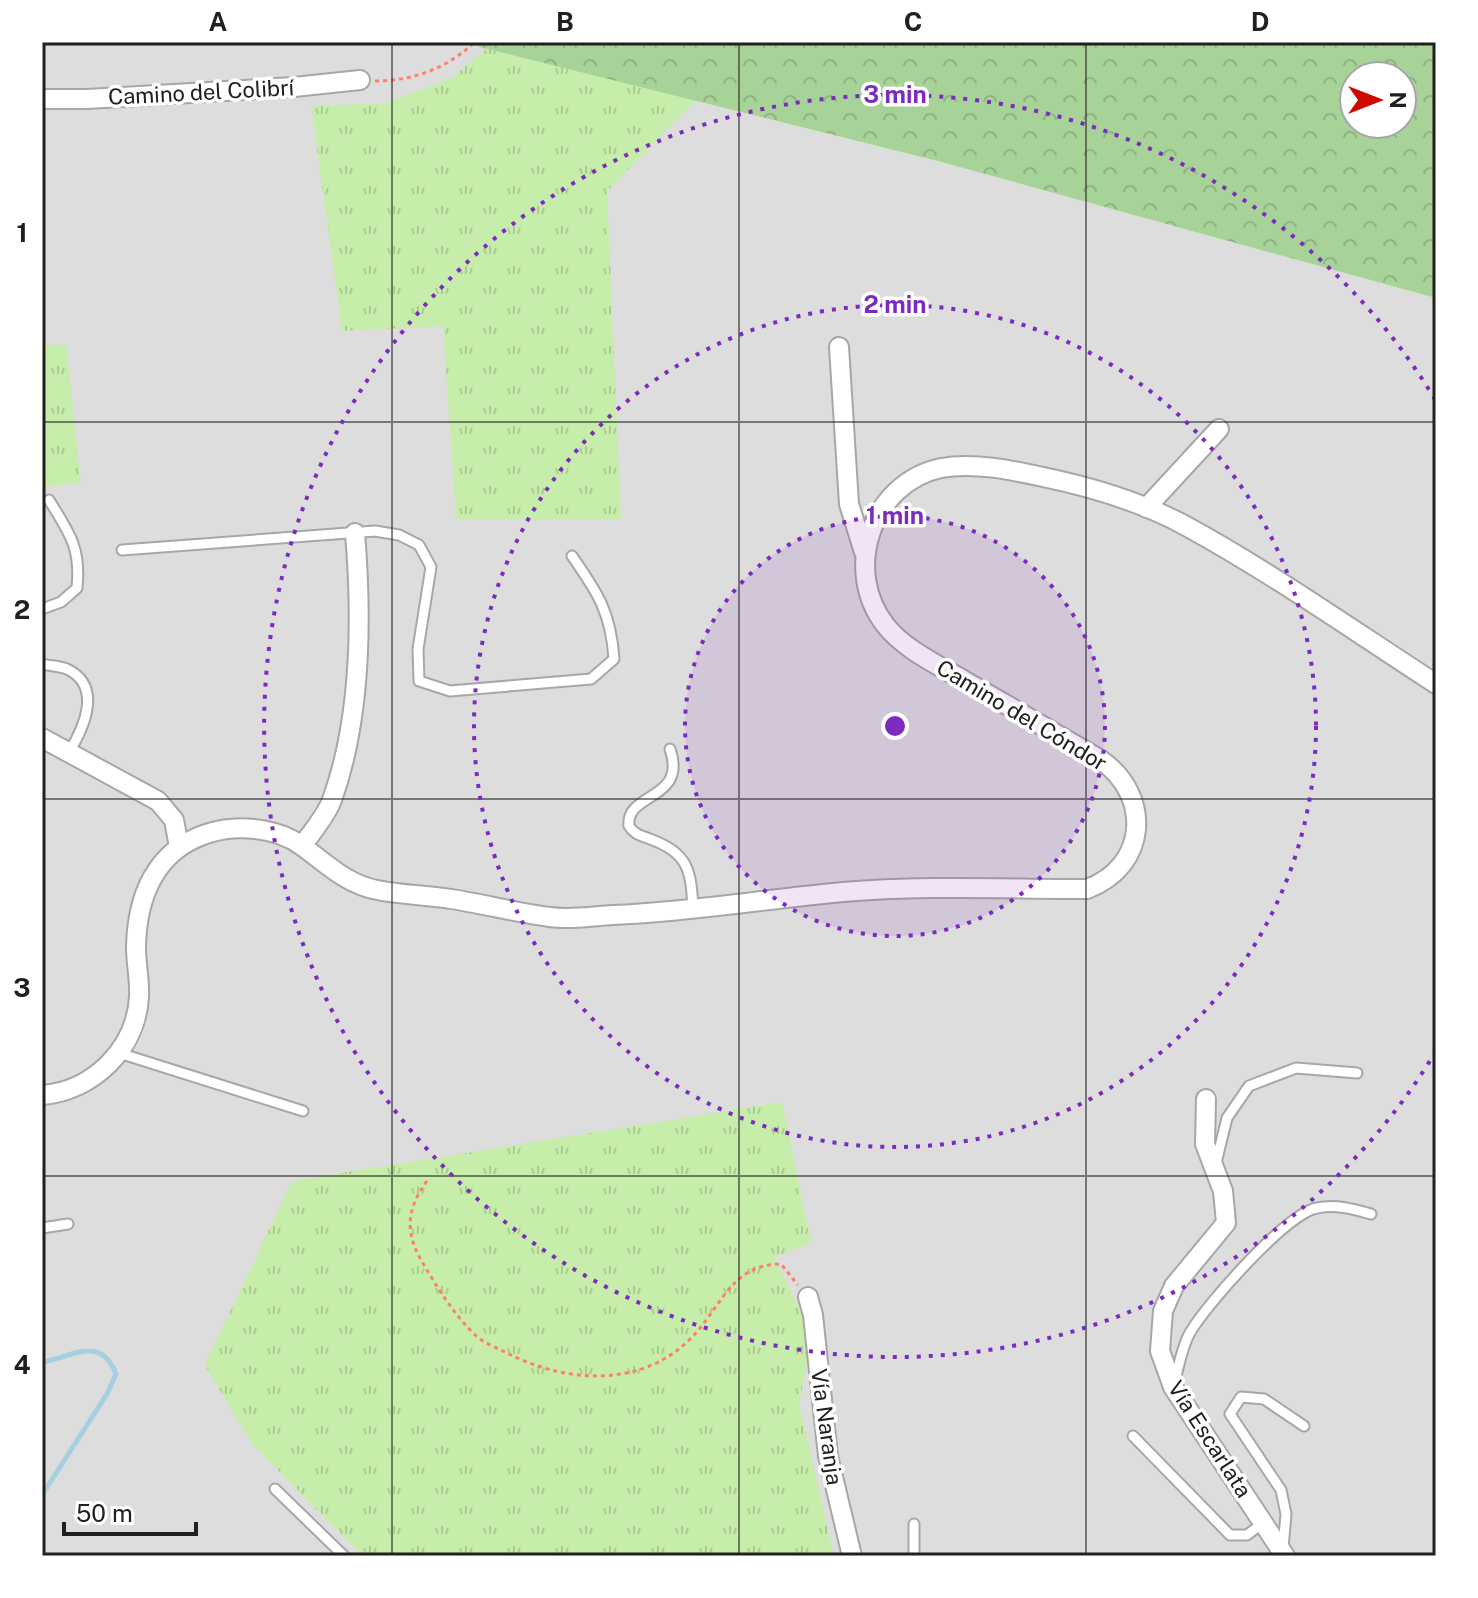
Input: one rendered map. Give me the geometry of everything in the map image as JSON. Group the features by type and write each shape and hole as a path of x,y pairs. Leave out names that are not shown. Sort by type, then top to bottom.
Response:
{"street":[{"name":"Camino del Colibrí","path":"42,99 294,87 360,80"},
{"path":"839,347 849,504 865,555"},
{"path":"1146,508 1219,429"},
{"name":"Camino del Cóndor","path":"42,1095 59,1093 84,1083 109,1065 119,1053 137,1011 136,951 143,900 161,863 179,847 209,833 242,828 274,833 302,846 338,874 377,890 448,898 553,918 693,909 845,892 932,888 1087,889 1108,879 1130,852 1137,827 1128,788 1121,777 1101,760 942,667 897,637 886,626 871,600 865,555 871,529 885,504 909,482 938,469 970,466 1042,477 1146,508 1186,526 1436,684"},
{"path":"302,846 331,802 350,720 358,642 355,533"},
{"path":"42,738 158,801 174,820 179,847"},
{"name":"Vía Escarlata","path":"1206,1099 1205,1144 1223,1191 1226,1223 1174,1286 1160,1324 1160,1351 1173,1387 1283,1554"},
{"name":"Vía Naranja","path":"808,1297 813,1315 828,1456 852,1556"}],"lane":[{"path":"42,609 61,602 77,588 79,563 70,533 49,500"},
{"path":"122,550 375,531 399,535 419,545 431,567 418,649 419,681 450,691 591,679 614,659 612,632 599,594 572,556"},
{"path":"42,664 67,669 82,681 88,703 85,727 69,752"},
{"path":"670,749 673,766 669,782 658,794 633,808 629,826 637,835 665,845 679,856 691,874 693,909"},
{"path":"119,1053 303,1111"},
{"path":"1215,1170 1227,1118 1249,1086 1296,1068 1357,1073"},
{"path":"1173,1387 1190,1332 1233,1279 1282,1228 1314,1208 1343,1206 1371,1214"},
{"path":"42,1228 68,1224"},
{"path":"1283,1554 1286,1514 1281,1490 1230,1414 1241,1397 1264,1399 1304,1426"},
{"path":"1133,1436 1230,1535 1247,1535 1264,1522"},
{"path":"275,1489 344,1556"},
{"path":"914,1524 914,1556"}],"path":[{"path":"360,80 396,80 422,74 446,64 475,42"},
{"path":"427,1181 416,1196 409,1226 415,1250 438,1289 476,1336 512,1356 560,1374 610,1377 653,1365 687,1342 715,1309 728,1286 749,1270 766,1264 781,1264 808,1297"}],"shaded area":[{"path":"42,42 460,42 938,161 1436,298 1436,1556 42,1556"}],"green space":[{"path":"460,42 1436,42 1436,298 938,161 696,100 607,191 621,519 456,519 443,326 342,331 311,105 384,104 452,78 486,49"},
{"path":"460,42 1436,42 1436,298 938,161"},
{"path":"66,344 81,483 42,487 42,346"},
{"path":"782,1102 811,1243 774,1257 806,1322 809,1352 799,1404 834,1556 363,1556 252,1444 205,1365 292,1181"}],"waterway":[{"path":"42,1362 94,1351 109,1362 116,1374 107,1394 42,1495"}]}
